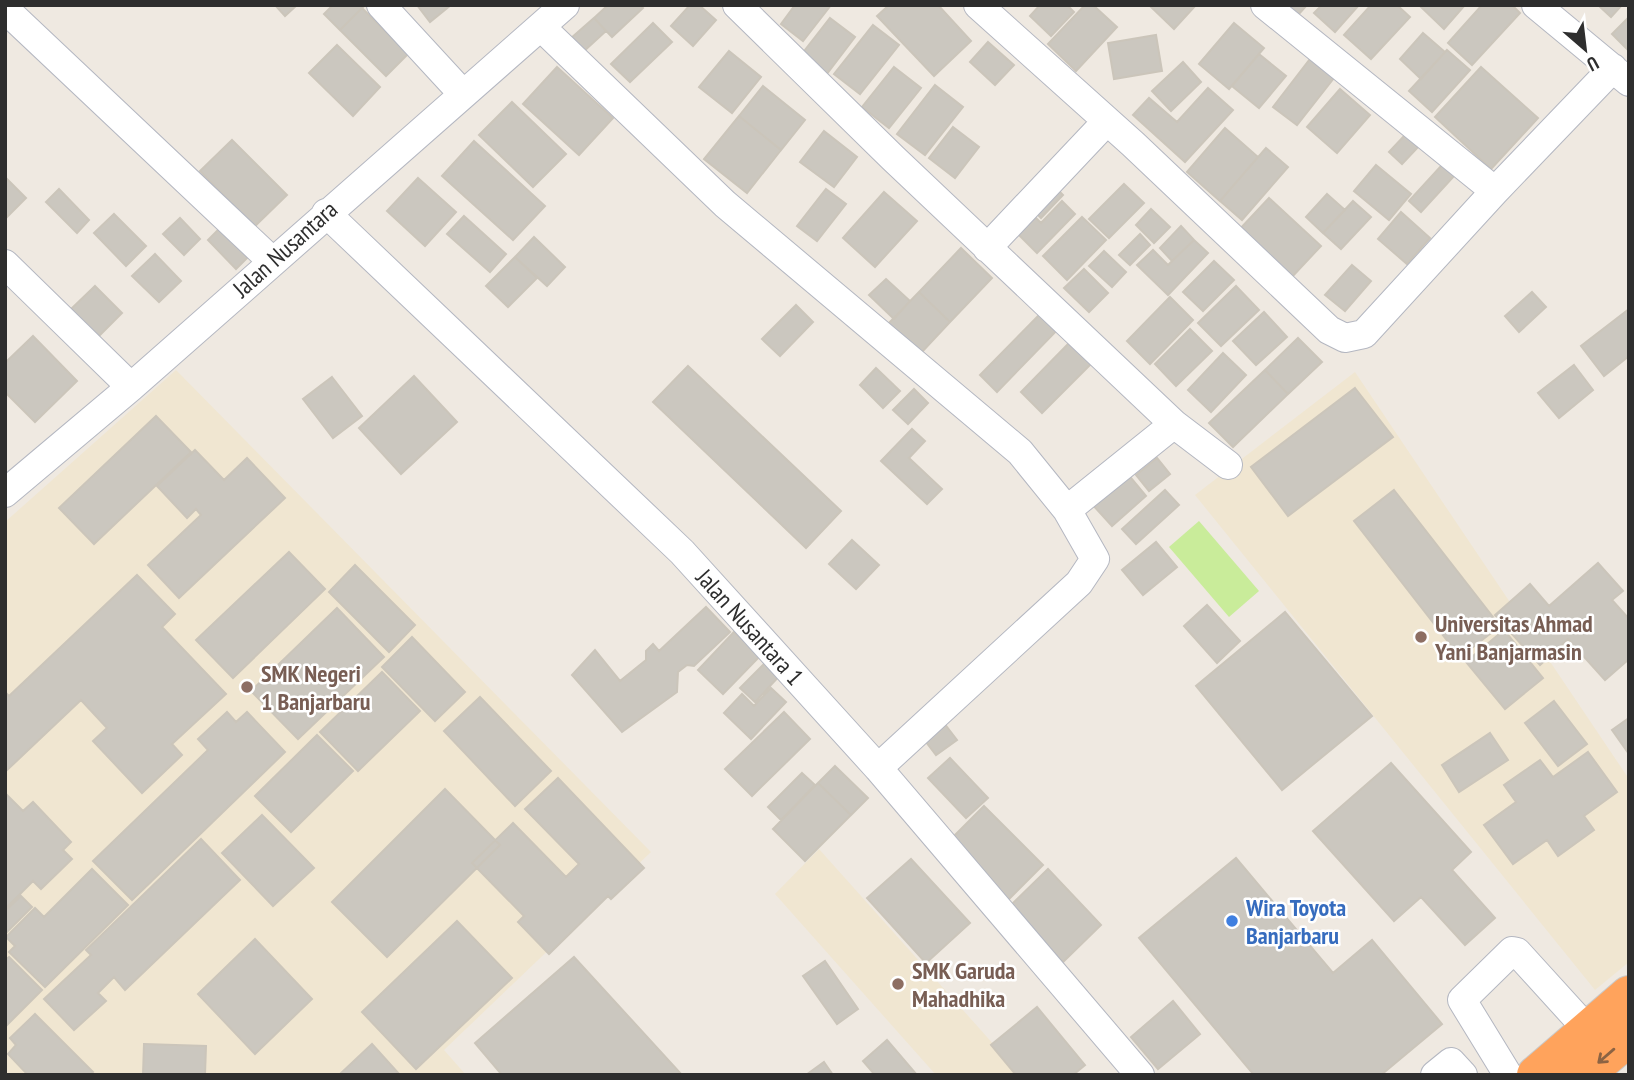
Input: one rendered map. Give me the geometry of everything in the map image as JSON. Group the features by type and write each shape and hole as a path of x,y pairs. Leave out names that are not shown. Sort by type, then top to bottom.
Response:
{"highway":[{"path":"1536,1075 1629,995"},
{"path":"1584,1075 1629,1037"}],"street":[{"path":"382,5 463,94"},
{"name":"Jalan Nusantara","path":"5,493 131,387 565,5"},
{"path":"737,5 987,248 1174,424 1228,465"},
{"path":"978,5 1107,121 1329,330 1345,338 1364,334 1495,191 1621,75 1536,5"},
{"path":"1265,5 1495,191"},
{"path":"5,9 272,261"},
{"path":"541,27 725,204 1020,453 1067,510 1091,548 1095,559 1089,571 878,768"},
{"path":"987,248 1107,121"},
{"name":"Jalan Nusantara 1","path":"326,213 682,552 878,768 1140,1075"},
{"path":"5,264 131,387"},
{"path":"1067,510 1174,424"},
{"path":"1508,1075 1462,1000 1512,951 1517,951 1587,1029"},
{"path":"1435,1075 1451,1062 1463,1075"}],"shaded area":[{"name":"SMK Negeri 1 Banjarbaru","path":"176,370 651,852 444,1050 466,1075 5,1075 5,522"},
{"name":"Universitas Ahmad Yani Banjarmasin","path":"1355,372 1629,779 1629,962 1595,990 1195,495"},
{"name":"SMK Garuda Mahadhika","path":"819,849 1021,1075 936,1075 775,894"}],"green space":[{"path":"1199,521 1259,591 1229,617 1169,547"}],"building":[{"path":"275,5 297,5 285,16"},
{"path":"333,5 365,5 340,30 324,14"},
{"path":"417,5 451,5 430,22"},
{"path":"608,5 640,5 643,8 612,37 594,18"},
{"path":"690,5 699,5 716,20 693,46 671,26"},
{"path":"795,5 831,5 803,41 781,24"},
{"path":"889,5 938,5 971,41 934,76 877,16"},
{"path":"1040,5 1067,5 1074,12 1051,36 1030,16"},
{"path":"1085,5 1093,5 1117,27 1076,71 1048,44"},
{"path":"1149,5 1196,5 1174,29"},
{"path":"1288,5 1307,5 1298,15"},
{"path":"1322,5 1359,5 1335,32 1314,13"},
{"path":"1371,5 1397,5 1410,17 1371,59 1344,35"},
{"path":"1419,5 1465,5 1444,29"},
{"path":"1482,5 1512,5 1520,13 1472,65 1448,43"},
{"path":"1598,5 1622,5 1611,17"},
{"path":"362,8 408,54 386,76 340,30"},
{"path":"1629,17 1629,51 1612,34"},
{"path":"594,18 606,31 583,52 571,38"},
{"path":"830,18 855,37 826,75 801,55"},
{"path":"653,23 672,42 630,82 611,64"},
{"path":"1234,23 1264,48 1229,89 1199,64"},
{"path":"873,25 899,45 860,94 834,74"},
{"path":"1423,33 1445,52 1421,79 1400,59"},
{"path":"1156,35 1162,71 1114,79 1108,43"},
{"path":"988,42 1014,65 995,85 970,62"},
{"path":"337,45 380,87 353,116 309,73"},
{"path":"1447,50 1470,70 1432,112 1409,91"},
{"path":"729,51 761,77 732,113 699,87"},
{"path":"1259,54 1286,76 1259,108 1232,86"},
{"path":"1310,59 1334,78 1297,125 1273,107"},
{"path":"1183,62 1201,82 1171,111 1152,91"},
{"path":"557,67 613,118 579,155 523,104"},
{"path":"894,67 921,88 889,128 862,107"},
{"path":"1481,67 1538,118 1491,169 1435,117"},
{"path":"935,85 963,107 925,155 897,134"},
{"path":"763,86 805,120 781,150 739,116"},
{"path":"1208,88 1233,110 1185,162 1133,115 1149,98 1177,122"},
{"path":"1340,89 1370,115 1337,153 1307,127"},
{"path":"512,102 566,154 533,187 479,135"},
{"path":"739,116 781,150 747,193 704,159"},
{"path":"953,127 979,147 955,178 929,158"},
{"path":"1225,128 1258,157 1220,201 1187,172"},
{"path":"824,131 857,157 834,187 800,162"},
{"path":"1406,134 1419,146 1402,164 1389,152"},
{"path":"232,140 287,195 254,227 200,171"},
{"path":"474,141 545,206 513,240 442,176"},
{"path":"1266,148 1288,167 1242,220 1220,201"},
{"path":"1376,165 1411,194 1389,220 1354,191"},
{"path":"1442,165 1454,176 1421,212 1409,201"},
{"path":"5,177 26,198 5,219"},
{"path":"418,178 456,212 425,246 387,211"},
{"path":"1124,184 1144,203 1109,238 1089,219"},
{"path":"1053,185 1063,195 1041,218 1031,208"},
{"path":"59,189 89,220 77,233 46,202"},
{"path":"826,189 846,204 817,241 797,226"},
{"path":"884,192 917,221 875,267 843,238"},
{"path":"1327,194 1345,210 1323,233 1306,217"},
{"path":"1269,198 1321,246 1290,279 1238,231"},
{"path":"1062,201 1075,214 1037,253 1011,227 1028,210 1041,223"},
{"path":"1353,201 1371,217 1341,249 1323,233"},
{"path":"1151,209 1170,227 1154,243 1136,225"},
{"path":"1401,212 1430,238 1407,264 1378,239"},
{"path":"114,214 146,246 126,266 94,233"},
{"path":"464,216 506,254 490,272 447,234"},
{"path":"1082,217 1106,240 1067,280 1043,256"},
{"path":"180,218 200,239 184,255 163,234"},
{"path":"1181,226 1194,240 1172,261 1160,248"},
{"path":"221,227 250,255 236,269 208,240"},
{"path":"1140,234 1150,245 1130,265 1119,255"},
{"path":"534,237 565,267 547,286 515,257"},
{"path":"1194,240 1208,253 1168,295 1137,265 1153,250 1168,265"},
{"path":"961,248 992,278 950,322 919,292"},
{"path":"1104,251 1126,272 1112,287 1089,266"},
{"path":"155,254 181,281 159,302 132,276"},
{"path":"515,257 537,278 508,307 486,286"},
{"path":"1214,261 1234,280 1203,311 1183,292"},
{"path":"1352,265 1371,281 1345,311 1325,295"},
{"path":"1084,269 1108,293 1089,312 1064,288"},
{"path":"886,279 910,301 894,319 869,295"},
{"path":"95,286 122,313 97,338 70,310"},
{"path":"1236,286 1259,310 1221,346 1198,323"},
{"path":"919,292 950,322 920,354 888,324"},
{"path":"1532,292 1546,307 1519,332 1505,316"},
{"path":"1170,297 1193,320 1150,364 1127,341"},
{"path":"796,305 813,322 780,356 762,339"},
{"path":"1045,309 1062,325 997,392 980,375"},
{"path":"1629,309 1629,356 1604,376 1581,346"},
{"path":"1264,312 1287,337 1256,365 1233,341"},
{"path":"1190,329 1212,351 1176,386 1155,364"},
{"path":"33,336 77,381 35,422 5,392 5,363"},
{"path":"1298,338 1322,362 1288,394 1265,370"},
{"path":"1070,342 1091,364 1042,413 1021,392"},
{"path":"1223,353 1246,375 1211,412 1188,390"},
{"path":"1574,365 1593,390 1559,418 1538,393"},
{"path":"688,366 841,511 806,548 653,402"},
{"path":"876,368 900,391 883,408 860,385"},
{"path":"1265,370 1288,394 1233,447 1209,423"},
{"path":"414,376 457,422 401,474 359,428"},
{"path":"332,377 362,416 333,438 303,399"},
{"path":"1355,388 1393,437 1288,516 1251,467"},
{"path":"914,389 928,403 908,424 893,410"},
{"path":"156,416 191,452 94,544 59,508"},
{"path":"912,429 925,441 909,458 942,489 927,504 881,461"},
{"path":"195,450 224,480 247,458 285,498 179,598 148,565 201,515 196,509 187,518 157,486"},
{"path":"1157,458 1170,474 1149,491 1136,475"},
{"path":"1126,472 1146,496 1112,526 1091,503"},
{"path":"1165,490 1179,505 1136,544 1122,529"},
{"path":"1394,490 1500,626 1460,657 1354,521"},
{"path":"852,540 879,565 856,589 829,564"},
{"path":"1156,542 1177,567 1143,595 1122,570"},
{"path":"289,552 325,589 233,678 196,640"},
{"path":"1598,563 1623,591 1612,600 1629,619 1629,659 1605,680 1568,639 1540,665 1495,615 1530,584 1549,606"},
{"path":"355,565 415,625 389,652 329,592"},
{"path":"137,575 175,614 162,627 226,694 172,744 182,755 142,793 93,741 107,728 81,700 5,772 5,692 9,696"},
{"path":"1207,605 1240,641 1217,663 1184,626"},
{"path":"706,607 730,632 694,666 687,665 678,672 677,692 622,732 572,675 595,650 620,681 646,660 646,651 653,644 659,651"},
{"path":"337,608 384,657 298,739 251,691"},
{"path":"1285,612 1372,716 1282,790 1196,686"},
{"path":"1504,630 1543,678 1505,709 1466,662"},
{"path":"734,632 760,656 723,694 698,670"},
{"path":"412,637 465,692 435,721 382,667"},
{"path":"769,659 783,672 755,702 740,688"},
{"path":"382,672 420,711 358,771 320,732"},
{"path":"771,688 786,702 751,739 724,713 742,694 754,706"},
{"path":"480,697 551,771 515,806 444,731"},
{"path":"1554,701 1587,744 1558,766 1525,723"},
{"path":"227,712 236,722 247,712 285,752 132,900 93,861 208,750 198,739"},
{"path":"784,712 810,739 752,796 725,769"},
{"path":"1629,718 1629,754 1612,730"},
{"path":"944,723 957,740 936,755 923,738"},
{"path":"1490,733 1508,760 1459,792 1442,765"},
{"path":"317,735 353,771 291,832 255,796"},
{"path":"1588,752 1617,792 1584,816 1594,830 1558,856 1547,840 1513,864 1484,825 1516,802 1504,785 1540,760 1553,777"},
{"path":"950,758 988,798 966,818 928,778"},
{"path":"1391,763 1471,852 1452,870 1495,918 1465,945 1421,897 1394,921 1313,831"},
{"path":"835,766 868,798 851,815 818,783"},
{"path":"802,773 815,785 781,820 768,807"},
{"path":"558,778 644,868 611,899 608,896 549,954 518,922 524,916 472,863 513,823 566,877 579,864 525,809"},
{"path":"818,783 851,815 805,861 773,829"},
{"path":"445,789 500,845 387,957 332,902"},
{"path":"5,793 23,811 33,802 71,842 63,850 72,859 41,889 33,881 5,909"},
{"path":"984,806 1043,865 1007,901 948,842"},
{"path":"262,815 314,868 273,906 222,853"},
{"path":"201,839 240,880 125,990 114,977 98,993 106,1001 74,1030 44,999 91,955 86,950"},
{"path":"1236,858 1333,973 1372,940 1442,1024 1381,1075 1254,1075 1139,938"},
{"path":"911,859 970,923 926,963 867,898"},
{"path":"92,869 128,905 45,987 9,952 15,946 6,937 35,908 44,917"},
{"path":"1048,869 1101,925 1063,962 1010,906"},
{"path":"21,896 32,907 6,933 5,911"},
{"path":"457,921 512,978 416,1069 362,1012"},
{"path":"255,939 312,999 255,1054 198,994"},
{"path":"9,957 42,990 5,1027 5,960"},
{"path":"574,957 682,1075 502,1075 475,1043"},
{"path":"825,961 858,1009 837,1024 803,976"},
{"path":"1173,1001 1200,1034 1158,1069 1131,1037"},
{"path":"1037,1007 1085,1065 1073,1075 1016,1075 991,1045"},
{"path":"35,1014 93,1072 90,1075 28,1075 8,1054 16,1045 10,1038"},
{"path":"887,1040 917,1075 875,1075 863,1061"},
{"path":"144,1044 206,1046 205,1075 143,1075"},
{"path":"372,1044 400,1075 339,1075"},
{"path":"824,1062 833,1075 806,1075"}],"place":[{"name":"Universitas Ahmad Yani Banjarmasin","path":"1421,637"},
{"name":"SMK Negeri 1 Banjarbaru","path":"247,687"},
{"name":"Wira Toyota Banjarbaru","path":"1232,921"},
{"name":"SMK Garuda Mahadhika","path":"898,984"}]}
